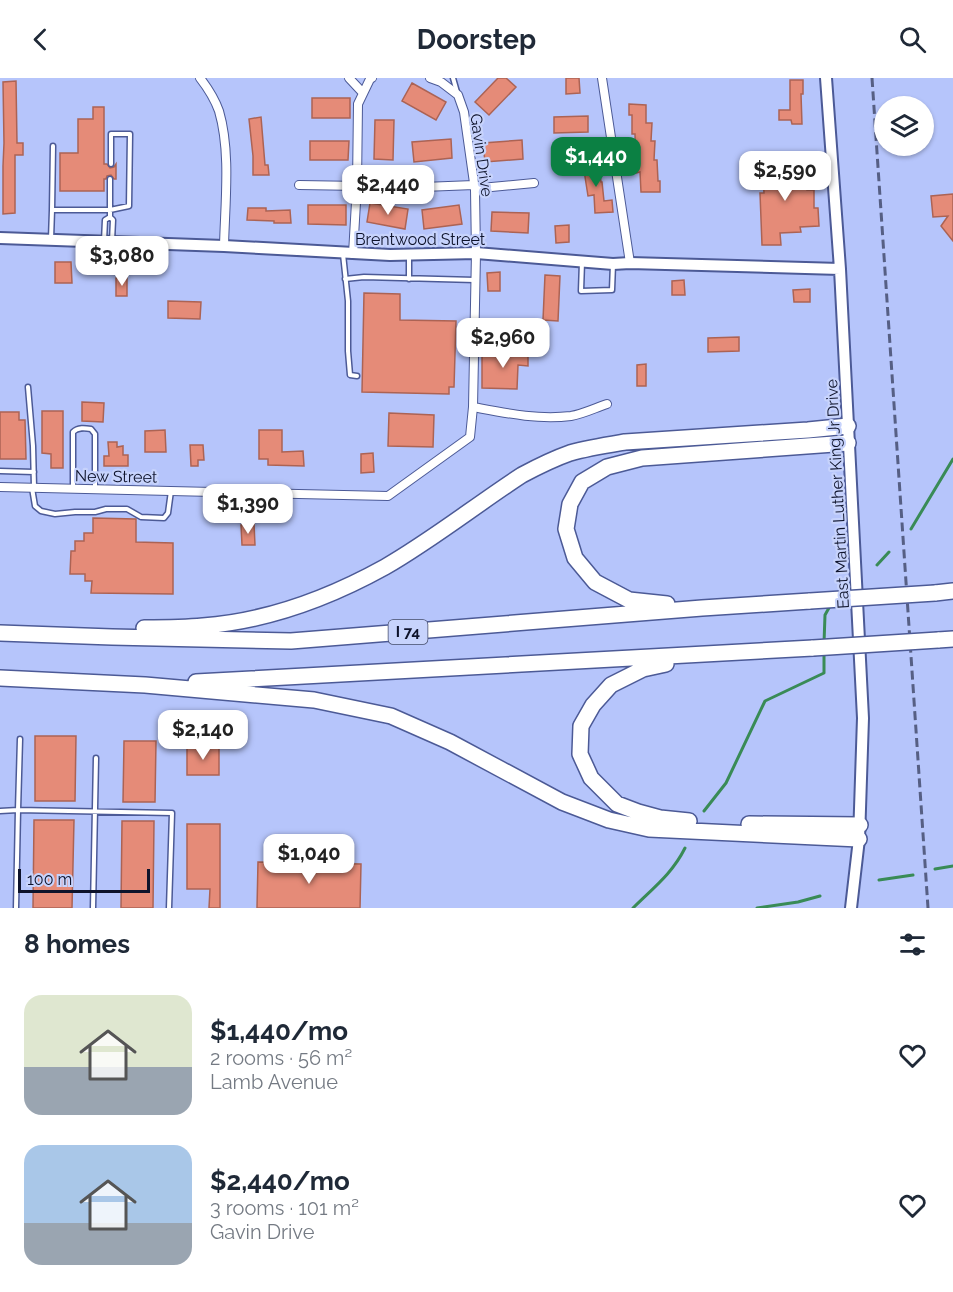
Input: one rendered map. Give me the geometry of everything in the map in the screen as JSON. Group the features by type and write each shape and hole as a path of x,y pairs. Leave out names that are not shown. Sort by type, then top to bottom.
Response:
{"highway":[{"path":"112,637 141,628 205,626 239,621 272,614 323,597 386,566 522,475 570,453 626,442 849,426"},
{"path":"702,608 629,600 595,582 575,558 566,529 570,504 582,483 607,467 642,458 848,443"},
{"name":"I 74","path":"0,633 291,641 702,608 953,591"},
{"path":"145,685 946,639"},
{"path":"707,654 644,669 611,686 593,705 581,726 580,754 591,778 617,804 660,818 859,832"},
{"path":"0,678 145,685 314,700 392,716 450,742 562,802 609,820 649,829 859,832"}],"main road":[{"name":"East Martin Luther King Jr Drive","path":"826,78 840,269 863,718 859,832 851,908"},
{"name":"Brentwood Street","path":"0,238 409,255 476,253 613,264 840,269"}],"street":[{"path":"200,78 218,109 224,141 226,175 224,246"},
{"path":"349,78 363,93"},
{"path":"348,253 357,185 358,104 372,78"},
{"name":"Gavin Drive","path":"430,78 441,82 458,95 464,111 474,185 475,280"},
{"path":"602,78 630,263"},
{"path":"299,185 423,187 474,185 481,188 534,183"},
{"name":"New Street","path":"0,487 388,496 470,437 473,407 475,280"},
{"path":"473,407 519,416 548,417 573,416 607,404"}],"lane":[{"path":"453,78 458,95"},
{"path":"52,210 110,210 129,206 130,134 111,134 111,164"},
{"path":"51,239 53,146"},
{"path":"108,242 114,220 110,217 110,179"},
{"path":"108,242 105,220 110,217"},
{"path":"348,253 345,279 350,375 357,376"},
{"path":"409,255 409,279"},
{"path":"582,261 581,291 612,290 613,264"},
{"path":"345,279 475,280"},
{"path":"28,387 34,503 41,511 55,514 127,509 141,517 158,519 164,518 168,513 171,491"},
{"path":"73,488 73,432 80,428 87,428 95,434 95,489"},
{"path":"0,471 34,472"},
{"path":"16,908 20,740"},
{"path":"93,908 96,758"},
{"path":"0,811 172,813 169,908"}],"building":[{"path":"498,78 506,78 516,87 489,115 475,102"},
{"path":"566,78 579,78 580,93 566,94"},
{"path":"790,80 803,80 802,124 792,124 791,120 779,120 779,110 790,110"},
{"path":"16,81 17,143 23,143 23,155 15,155 15,213 3,214 3,82"},
{"path":"412,83 446,102 436,120 402,101"},
{"path":"312,98 350,98 350,118 312,118"},
{"path":"629,104 646,105 646,123 652,123 651,141 655,141 654,160 657,160 660,192 641,192 640,172 636,173 635,134 632,134 632,115 629,115"},
{"path":"93,107 104,107 104,164 110,168 116,164 116,179 111,175 104,179 104,191 60,191 60,153 78,153 78,119 93,119"},
{"path":"588,116 588,132 554,133 554,117"},
{"path":"261,117 265,165 268,165 269,175 253,175 249,119"},
{"path":"375,120 394,120 393,160 374,159"},
{"path":"451,139 452,158 414,162 412,142"},
{"path":"522,140 523,159 485,162 483,143"},
{"path":"310,141 349,141 348,160 310,160"},
{"path":"788,157 789,175 807,174 807,190 814,190 814,208 818,208 819,226 800,227 801,232 780,233 781,245 762,245 760,193 764,193 762,158"},
{"path":"599,162 604,201 612,200 613,212 595,213 594,195 588,196 583,164"},
{"path":"953,194 953,241 941,226 948,216 933,217 931,196"},
{"path":"370,203 408,209 405,229 367,222"},
{"path":"308,205 346,205 346,225 308,224"},
{"path":"459,205 462,224 424,229 422,210"},
{"path":"248,208 266,208 266,211 290,210 291,223 247,220"},
{"path":"492,212 529,213 528,233 491,231"},
{"path":"569,225 569,242 556,243 555,226"},
{"path":"55,262 71,262 72,283 55,283"},
{"path":"500,272 500,291 488,291 487,273"},
{"path":"545,275 560,276 558,321 543,320"},
{"path":"116,278 127,278 127,296 116,296"},
{"path":"684,280 685,295 672,295 672,281"},
{"path":"810,289 810,302 794,302 793,290"},
{"path":"364,293 400,294 400,320 456,321 454,387 449,387 449,394 362,392"},
{"path":"168,301 201,302 200,319 168,318"},
{"path":"739,337 739,351 708,352 708,338"},
{"path":"496,351 528,352 528,366 518,365 517,389 482,388 482,356 495,356"},
{"path":"646,364 646,386 637,386 637,365"},
{"path":"82,402 104,403 103,422 82,421"},
{"path":"42,411 63,411 63,468 51,468 51,454 42,453"},
{"path":"0,412 19,412 19,420 25,420 26,459 0,459"},
{"path":"389,413 434,415 433,447 388,446"},
{"path":"165,430 166,452 145,452 145,431"},
{"path":"259,430 282,430 282,452 303,451 304,466 268,465 268,459 259,459"},
{"path":"108,442 117,442 117,447 123,446 123,455 128,455 128,466 104,466 104,456 109,456"},
{"path":"190,445 203,445 204,460 198,460 198,466 191,466"},
{"path":"373,453 374,472 361,473 361,454"},
{"path":"93,518 136,519 136,542 173,543 173,594 91,593 92,581 85,581 85,574 70,574 71,551 75,551 75,541 84,541 84,533 93,533"},
{"path":"254,524 255,545 242,545 241,525"},
{"path":"35,736 76,736 75,801 35,801"},
{"path":"124,741 156,741 155,802 123,802"},
{"path":"187,746 219,746 219,775 187,775"},
{"path":"34,820 74,820 72,908 33,908"},
{"path":"122,821 154,821 153,908 121,908"},
{"path":"187,824 220,824 220,908 209,908 210,889 187,889"},
{"path":"258,862 361,864 360,908 257,908"}],"waterway":[{"path":"911,529 953,459"},
{"path":"877,565 889,552"},
{"path":"824,643 825,615 830,606"},
{"path":"704,811 726,783 765,701 824,673 824,653"},
{"path":"633,908 668,873 685,848"},
{"path":"935,869 953,866"},
{"path":"879,880 913,875"},
{"path":"757,908 820,896"}],"railway":[{"path":"872,78 928,908"}]}
